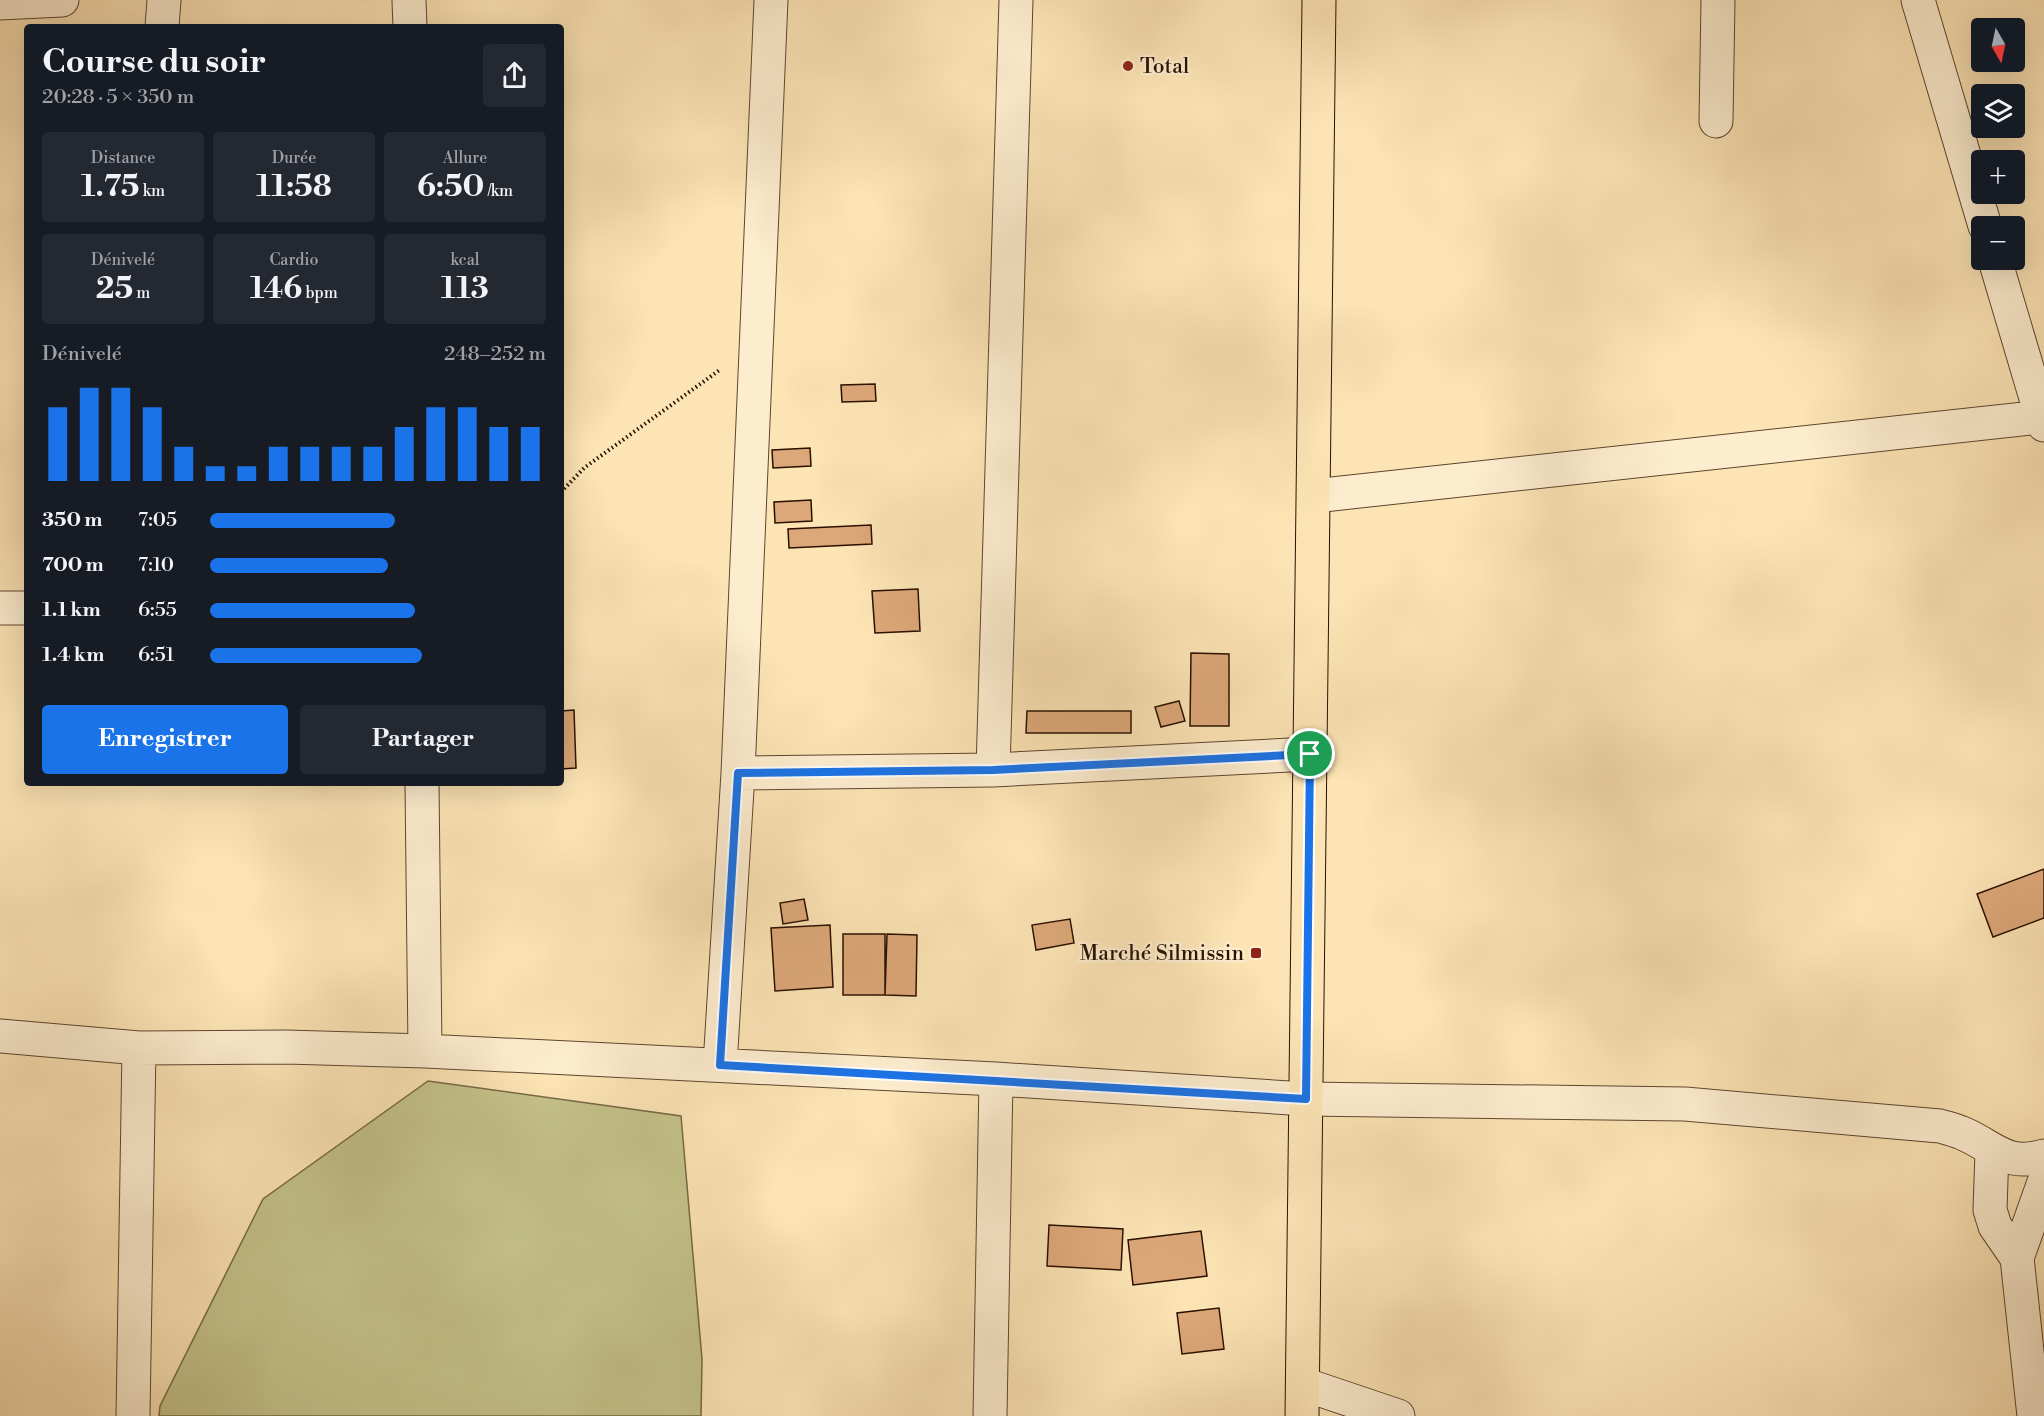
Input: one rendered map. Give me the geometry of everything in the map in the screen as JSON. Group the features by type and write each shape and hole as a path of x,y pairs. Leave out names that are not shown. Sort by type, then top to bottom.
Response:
{"main road":[{"path":"1302,1400 1318,0"}],"street":[{"path":"0,3 62,0"},
{"path":"162,24 164,0"},
{"path":"720,1065 738,773 771,0"},
{"path":"993,770 1016,0"},
{"path":"1716,121 1718,0"},
{"path":"1918,0 1982,216"},
{"path":"1314,496 2043,421 1998,270"},
{"path":"0,608 24,608"},
{"path":"738,773 993,770 1310,754"},
{"path":"422,786 425,1051"},
{"path":"0,1036 139,1048 286,1047 425,1051 720,1065 996,1079 1306,1099 1685,1104 1940,1126 1963,1133 1992,1151 2015,1160 2044,1156"},
{"path":"133,1416 139,1048"},
{"path":"990,1416 996,1079"},
{"path":"1992,1151 1990,1210 1995,1226 2017,1258"},
{"path":"2034,1416 2017,1258 2044,1182"},
{"path":"1302,1400 1398,1416"}],"path":[{"path":"564,489 584,468 758,342"}],"shaded area":[{"path":"428,1081 681,1116 702,1359 701,1416 159,1416 160,1406 263,1199"}],"building":[{"path":"875,384 876,401 842,402 841,385"},
{"path":"810,448 811,466 773,468 772,450"},
{"path":"811,500 812,521 775,523 774,502"},
{"path":"871,525 872,544 789,548 788,529"},
{"path":"918,589 920,631 875,633 872,591"},
{"path":"1191,653 1229,654 1229,726 1190,726"},
{"path":"1179,701 1185,721 1161,727 1155,707"},
{"path":"574,710 576,768 564,769 564,711"},
{"path":"1027,711 1131,711 1131,733 1026,733"},
{"path":"2044,869 2044,918 1993,937 1977,894"},
{"path":"804,899 808,920 783,924 780,903"},
{"path":"1070,919 1074,943 1036,950 1032,925"},
{"path":"830,925 833,987 775,991 771,928"},
{"path":"843,934 885,934 885,995 843,995"},
{"path":"887,934 917,935 916,996 885,995"},
{"path":"1049,1225 1123,1229 1121,1270 1047,1266"},
{"path":"1201,1231 1207,1276 1133,1285 1128,1240"},
{"path":"1219,1308 1224,1349 1182,1354 1177,1313"}],"place":[{"name":"Total","path":"1128,66"},
{"name":"Marché Silmissin","path":"1256,953"}],"route":[{"path":"1310,754 1306,1099 996,1079 720,1065 738,773 993,770 1310,754"}]}
